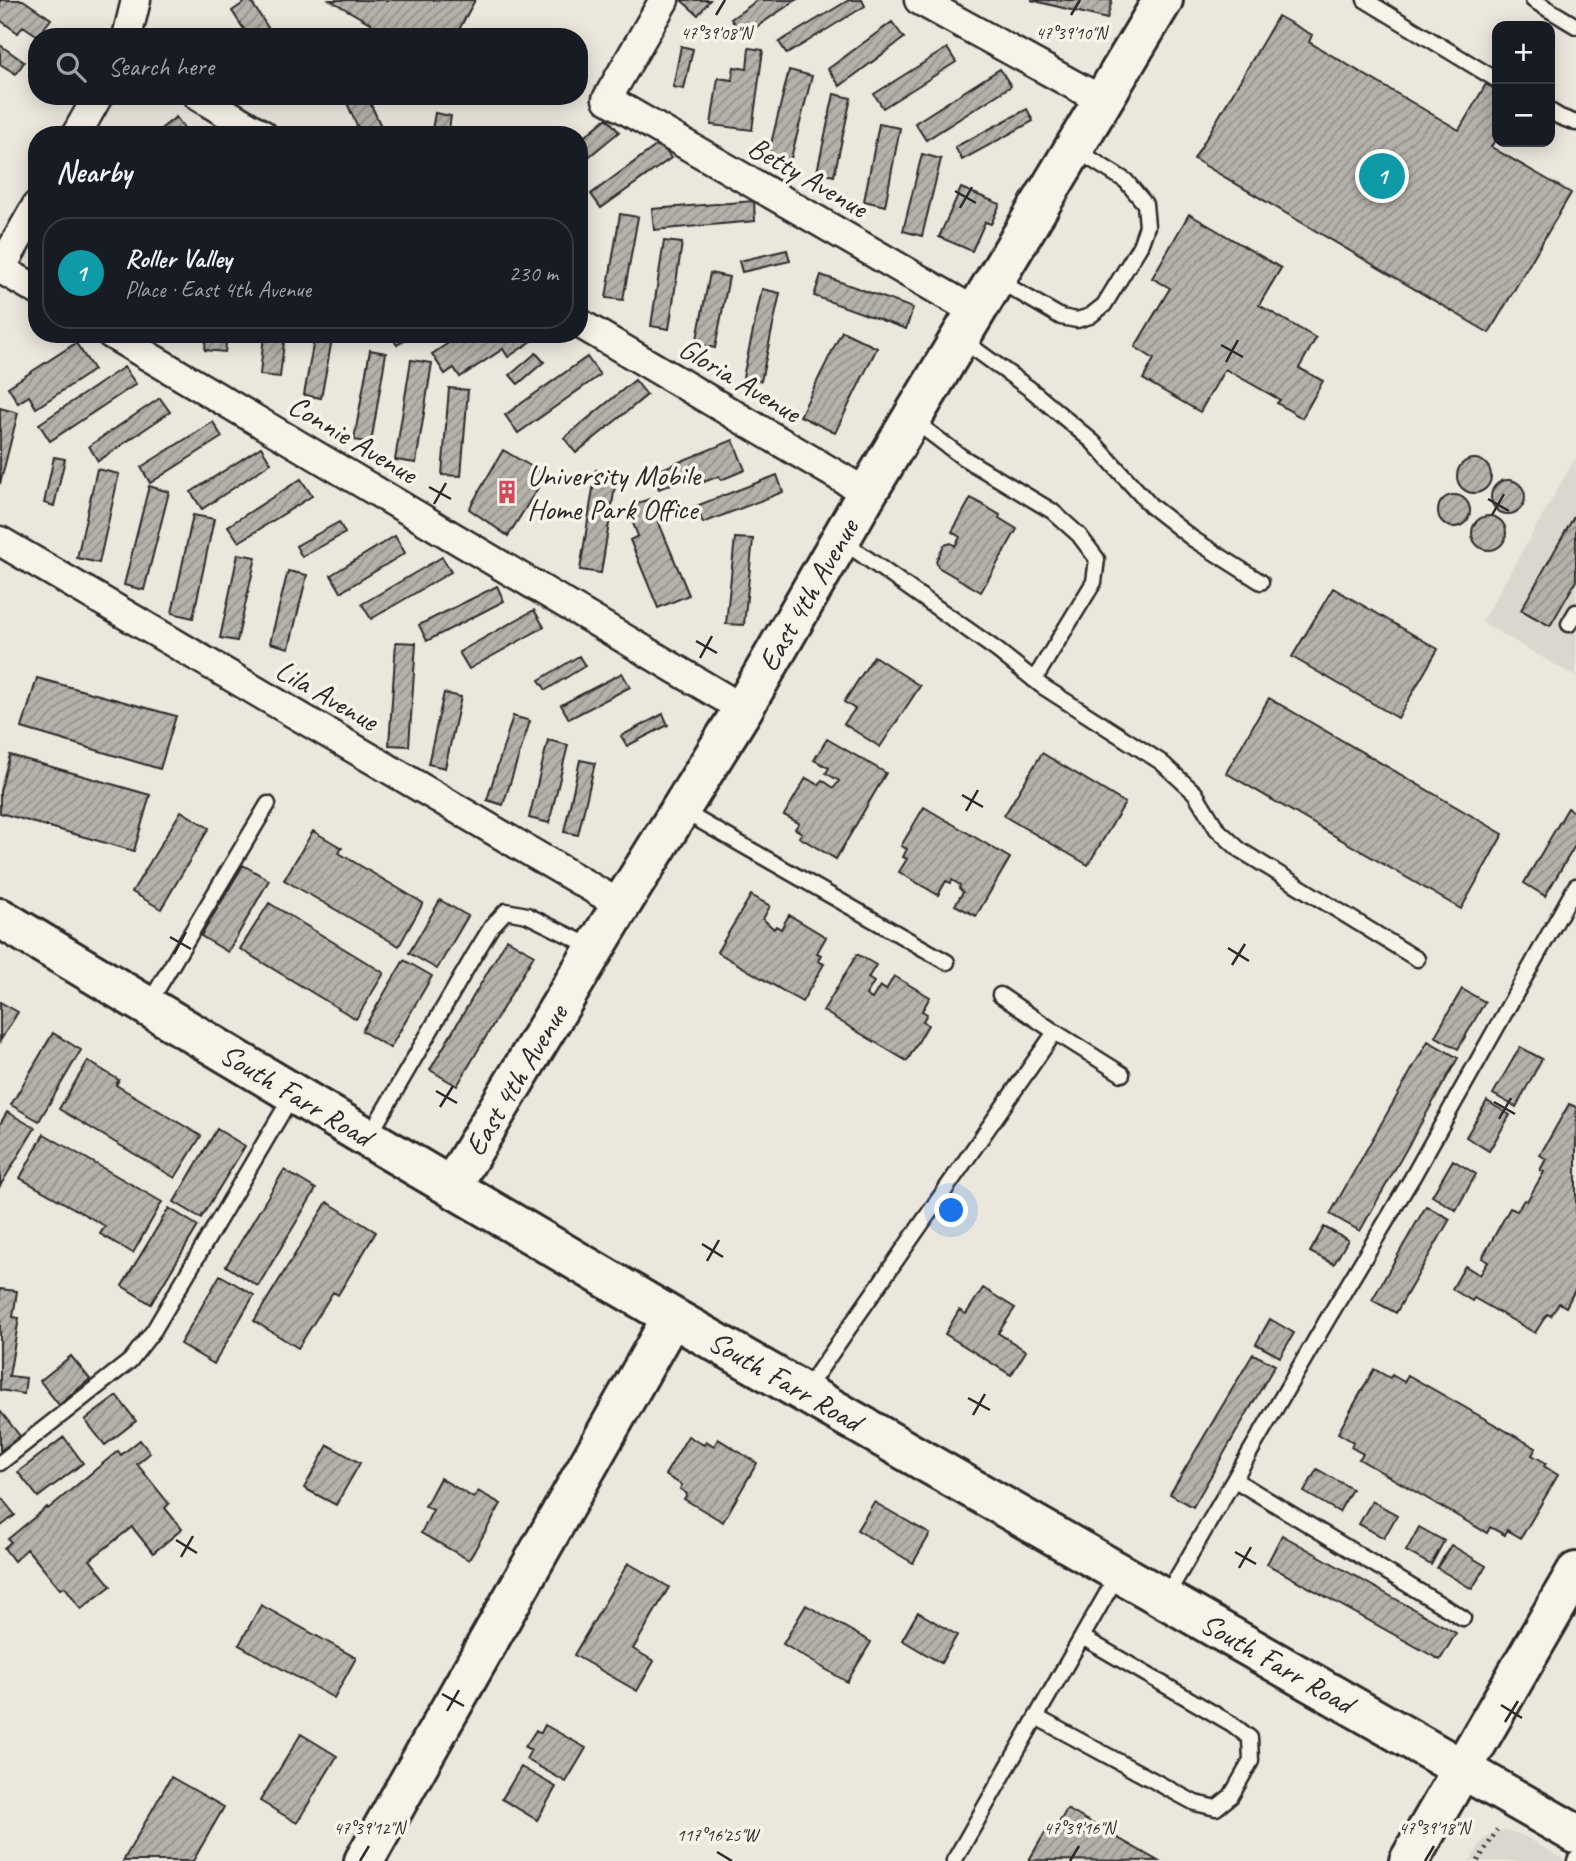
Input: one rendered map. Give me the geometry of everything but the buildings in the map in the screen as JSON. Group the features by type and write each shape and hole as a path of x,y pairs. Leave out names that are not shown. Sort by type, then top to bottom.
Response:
{"street":[{"path":"129,28 136,0"},
{"name":"Betty Avenue","path":"664,0 607,99 968,325"},
{"path":"919,0 1102,101"},
{"name":"East 4th Avenue","path":"451,1187 743,709 866,494 1163,0"},
{"path":"81,126 93,105"},
{"path":"213,105 248,126"},
{"path":"28,221 0,270 28,285"},
{"name":"Gloria Avenue","path":"588,328 866,494"},
{"name":"Connie Avenue","path":"126,343 743,709"},
{"name":"Lila Avenue","path":"0,541 621,905"},
{"name":"South Farr Road","path":"0,918 672,1317 1576,1834"},
{"path":"364,1861 672,1317"},
{"path":"1409,1861 1576,1572"}],"lane":[{"path":"1365,0 1492,76"},
{"path":"1532,0 1576,26"},
{"path":"1555,114 1576,123"},
{"path":"996,279 1060,317 1077,320 1090,316 1104,305 1140,246 1147,226 1145,204 1126,181 1074,148"},
{"path":"968,325 1030,389 1093,442 1152,506 1193,539 1261,582"},
{"path":"912,419 962,457 1052,511 1079,535 1097,559 1094,582 1034,680"},
{"path":"840,539 998,651 1034,680 1161,762 1195,793 1217,829 1240,850 1417,959"},
{"path":"147,1006 268,803"},
{"path":"680,809 947,962"},
{"path":"1164,1599 1412,1178 1576,886"},
{"path":"368,1138 472,957 492,926 506,911 527,915 595,948"},
{"path":"1000,995 1122,1074"},
{"path":"804,1393 1055,1032"},
{"path":"0,1464 130,1361 154,1330 294,1093"},
{"path":"1235,1480 1463,1618"},
{"path":"954,1861 1119,1573"},
{"path":"1037,1717 1195,1804 1216,1808 1231,1796 1251,1761 1250,1738 1232,1724 1082,1637"}],"path":[{"path":"1478,1861 1498,1829"}],"shaded area":[{"path":"1576,457 1576,677 1482,622"},
{"path":"1505,1830 1522,1835 1567,1861 1470,1861 1483,1840"}],"place":[{"name":"Roller Valley","path":"1382,176"},
{"name":"University Mobile Home Park Office","path":"507,492"}]}
